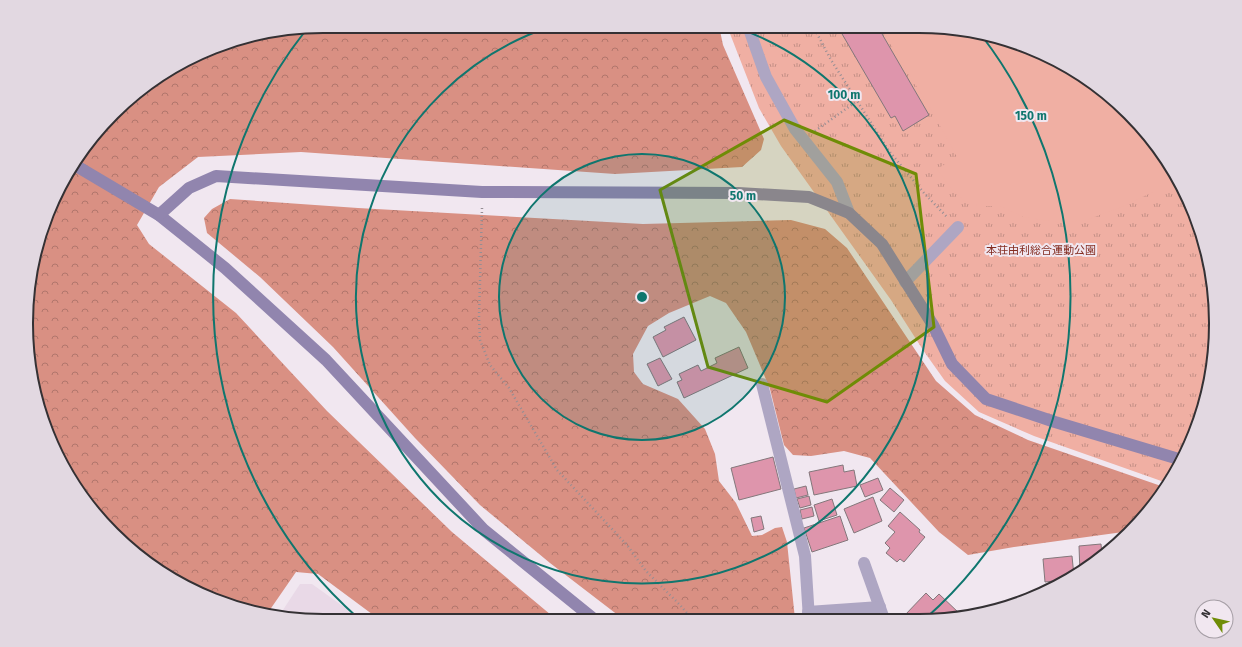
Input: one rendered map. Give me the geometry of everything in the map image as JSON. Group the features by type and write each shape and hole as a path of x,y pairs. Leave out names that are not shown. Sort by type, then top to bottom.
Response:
{"street":[{"path":"750,33 766,77 795,129 837,182 849,213"},
{"path":"79,167 159,215 225,268 326,360 484,530 588,614"},
{"path":"159,215 189,188 216,176 482,192 738,193 809,197 849,213 882,244 933,326 952,364 986,399 1055,422 1176,458"},
{"path":"905,282 958,227"},
{"path":"762,384 805,556 809,614"},
{"path":"846,614 882,613 864,563"}],"path":[{"path":"817,33 831,60 889,151 924,193 958,227"},
{"path":"803,140 857,101"},
{"path":"482,192 479,318 480,340 490,365 509,388 557,470 627,546 646,571 688,614"}],"highlighted area":[{"path":"784,120 916,174 934,327 827,402 708,367 660,190"}],"shaded area":[{"path":"300,584 312,584 354,614 324,614 282,611"}],"green space":[{"path":"324,33 720,33 723,45 764,139 761,150 742,167 615,174 301,152 198,157 159,187 137,225 149,244 236,313 327,411 452,532 550,614 372,614 318,574 296,572 271,609 230,599 195,584 162,565 118,529 82,485 63,452 48,417 35,361 33,324 35,286 43,248 55,212 72,178 93,147 118,118 132,105 162,82 178,72 230,48 286,35"},
{"name":"本荘由利総合運動公園","path":"730,33 918,33 956,35 994,43 1030,55 1080,82 1110,105 1137,132 1160,162 1170,178 1194,230 1207,286 1209,324 1207,361 1199,399 1187,435 1162,481 1034,436 979,412 945,381 891,300 781,146 759,108"},
{"path":"884,33 956,35 1012,48 1047,63 1080,82 1124,118 1149,147 1171,180 1153,192 1119,208 1089,219 1063,223 1023,217 1000,206 980,206 966,202 953,191 937,169 957,157 932,111"},
{"path":"230,199 358,208 643,224 791,220 825,229 847,248 936,381 975,415 1028,440 1160,485 1137,515 1120,532 968,555 939,532 870,458 844,451 811,456 793,455 784,445 770,389 746,332 726,303 710,296 669,313 648,326 633,354 634,372 643,384 678,399 705,429 715,454 719,481 736,503 752,536 762,535 775,528 782,527 787,542 794,614 616,614 550,563 480,505 415,438 333,347 260,277 207,233 204,218 212,209"}],"building":[{"path":"841,33 881,33 929,115 903,131 895,116 891,118"},
{"path":"684,317 696,340 663,357 653,337 666,330 664,327"},
{"path":"739,347 748,368 684,398 677,382 682,380 679,374 698,365 701,371 717,363 715,358"},
{"path":"660,358 672,379 658,386 647,364"},
{"path":"773,457 781,489 739,500 731,468"},
{"path":"843,465 844,472 854,470 857,486 814,495 809,472"},
{"path":"878,478 883,490 865,497 860,485"},
{"path":"806,486 808,495 796,498 794,489"},
{"path":"890,488 904,500 894,512 880,500"},
{"path":"809,496 811,505 800,508 797,499"},
{"path":"873,497 882,521 854,533 844,509"},
{"path":"832,499 837,515 819,521 814,505"},
{"path":"812,507 814,516 802,519 800,510"},
{"path":"900,512 920,530 919,532 925,537 904,562 900,559 897,562 886,553 890,548 885,543 895,532 888,526"},
{"path":"761,516 764,529 754,532 751,518"},
{"path":"840,516 848,540 812,552 804,528"},
{"path":"1101,544 1101,549 1080,565 1079,546"},
{"path":"1072,556 1073,569 1052,581 1045,582 1043,559"},
{"path":"926,593 933,600 939,594 958,612 918,614 906,614"}]}
